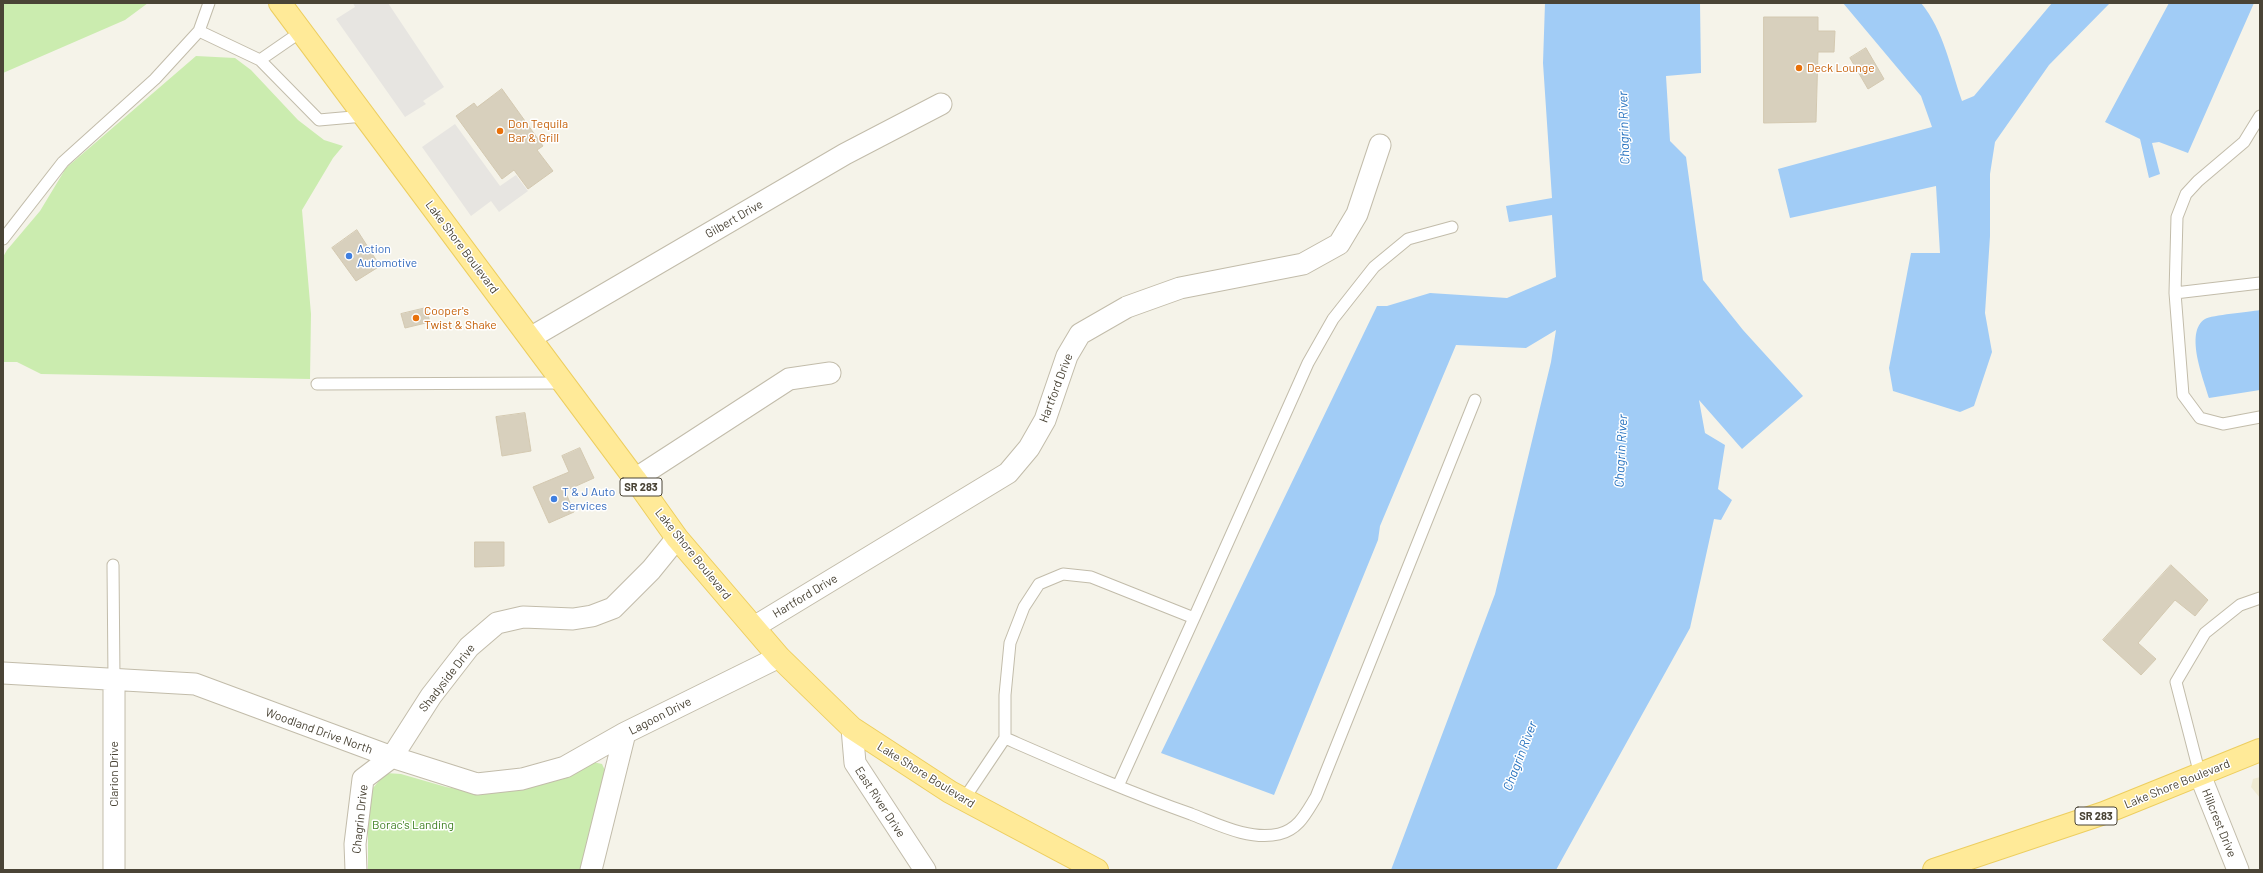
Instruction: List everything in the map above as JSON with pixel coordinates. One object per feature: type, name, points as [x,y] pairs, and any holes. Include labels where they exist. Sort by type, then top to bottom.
[{"type":"main road","name":"Lake Shore Boulevard","points":[[280,3],[635,478],[677,538],[779,656],[852,728],[964,799],[1097,870]]},
{"type":"main road","name":"Lake Shore Boulevard","points":[[1934,870],[2104,813],[2260,750]]},
{"type":"street","name":"Gilbert Drive","points":[[530,338],[845,154],[941,104]]},
{"type":"street","name":"Hartford Drive","points":[[754,627],[1008,473],[1029,448],[1045,420],[1067,356],[1080,334],[1127,307],[1180,288],[1303,264],[1339,244],[1357,214],[1380,145]]},
{"type":"street","points":[[635,478],[789,379],[830,373]]},
{"type":"street","name":"Shadyside Drive","points":[[392,757],[430,696],[469,647],[497,623],[523,617],[573,619],[592,616],[613,608],[651,570],[677,538]]},
{"type":"street","name":"Lagoon Drive","points":[[591,870],[625,733],[779,656]]},
{"type":"street","name":"Woodland Drive North","points":[[3,673],[195,684],[392,757],[477,784],[522,779],[565,767],[625,733]]},
{"type":"street","name":"Clarion Drive","points":[[114,679],[114,870]]},
{"type":"street","name":"East River Drive","points":[[852,728],[854,764],[925,870]]},
{"type":"street","name":"Chagrin Drive","points":[[356,870],[355,844],[363,779],[392,757]]},
{"type":"street","name":"Hillcrest Drive","points":[[2200,775],[2238,870]]},
{"type":"lane","points":[[3,239],[63,162],[155,79],[199,32],[209,3]]},
{"type":"lane","points":[[199,32],[260,60],[319,120],[364,116]]},
{"type":"lane","points":[[260,60],[302,32]]},
{"type":"lane","points":[[2260,116],[2244,142],[2198,181],[2186,194],[2177,217],[2175,293],[2183,395],[2200,418],[2223,424],[2260,417]]},
{"type":"lane","points":[[1118,786],[1308,363],[1334,319],[1374,267],[1408,239],[1452,227]]},
{"type":"lane","points":[[2175,293],[2260,283]]},
{"type":"lane","points":[[317,384],[564,383]]},
{"type":"lane","points":[[1006,738],[1118,786],[1238,831],[1278,834],[1293,829],[1303,818],[1316,797],[1475,400]]},
{"type":"lane","points":[[113,565],[114,679]]},
{"type":"lane","points":[[964,799],[1006,738],[1005,695],[1010,643],[1024,607],[1039,584],[1063,574],[1091,577],[1194,618]]},
{"type":"lane","points":[[2200,775],[2176,682],[2205,633],[2240,605],[2260,598]]},
{"type":"shaded area","points":[[353,3],[388,3],[444,87],[423,101],[426,104],[405,117],[336,19],[355,7]]},
{"type":"shaded area","points":[[455,124],[500,186],[516,175],[528,191],[499,212],[491,201],[471,216],[422,147]]},
{"type":"shaded area","points":[[2260,777],[2260,798],[2251,787],[2253,779]]},
{"type":"green space","points":[[3,3],[148,3],[125,20],[3,73]]},
{"type":"green space","points":[[196,56],[235,58],[251,70],[298,120],[324,140],[343,146],[333,158],[302,210],[311,314],[310,379],[41,374],[17,362],[3,362],[3,257],[7,250],[40,211],[66,168]]},
{"type":"green space","name":"Borac's Landing","points":[[593,762],[602,764],[608,777],[586,870],[368,870],[368,823],[372,789],[386,773],[401,774],[446,787],[483,793]]},
{"type":"water","name":"Chagrin River","points":[[1545,3],[1700,3],[1701,73],[1666,76],[1670,141],[1686,157],[1703,280],[1743,330],[1803,396],[1742,449],[1699,400],[1705,433],[1725,445],[1718,489],[1732,500],[1721,520],[1714,519],[1690,628],[1556,870],[1391,870],[1495,594],[1551,362],[1556,330],[1526,348],[1456,345],[1380,526],[1378,540],[1274,795],[1161,753],[1377,306],[1387,306],[1430,293],[1507,298],[1556,277],[1552,215],[1509,222],[1506,206],[1552,198],[1543,63]]},
{"type":"water","points":[[1843,3],[1921,3],[1929,14],[1941,37],[1962,101],[1974,96],[2052,3],[2110,3],[2049,65],[1995,142],[1990,174],[1990,236],[1985,313],[1992,352],[1974,406],[1960,412],[1893,391],[1889,368],[1911,253],[1940,253],[1936,186],[1790,218],[1778,169],[1932,127],[1921,96]]},
{"type":"water","points":[[2169,3],[2254,3],[2188,153],[2159,142],[2152,143],[2160,174],[2149,178],[2140,139],[2105,122]]},
{"type":"water","points":[[2260,310],[2260,390],[2209,398],[2197,357],[2196,334],[2199,325],[2205,319],[2209,318]]},
{"type":"building","name":"Deck Lounge","points":[[1764,17],[1818,17],[1818,31],[1835,31],[1834,52],[1818,52],[1816,122],[1764,123]]},
{"type":"building","points":[[1866,48],[1884,79],[1868,89],[1850,58]]},
{"type":"building","name":"Don Tequila Bar & Grill","points":[[502,89],[543,146],[537,150],[553,171],[528,189],[514,170],[502,179],[456,116],[474,103],[477,107]]},
{"type":"building","name":"Action Automotive","points":[[357,230],[380,266],[356,281],[332,248]]},
{"type":"building","name":"Cooper's Twist & Shake","points":[[426,308],[430,322],[405,328],[401,314]]},
{"type":"building","points":[[525,413],[531,451],[502,456],[496,417]]},
{"type":"building","points":[[580,448],[594,478],[565,491],[574,512],[549,523],[533,487],[569,472],[562,456]]},
{"type":"building","points":[[475,542],[504,542],[504,566],[475,567]]},
{"type":"building","points":[[2171,565],[2208,600],[2195,616],[2175,600],[2138,643],[2156,659],[2141,675],[2103,640]]},
{"type":"place","name":"Deck Lounge","points":[[1799,68]]},
{"type":"place","name":"Don Tequila Bar & Grill","points":[[500,131]]},
{"type":"place","name":"Action Automotive","points":[[349,256]]},
{"type":"place","name":"Cooper's Twist & Shake","points":[[416,318]]},
{"type":"place","name":"T & J Auto Services","points":[[554,499]]}]
